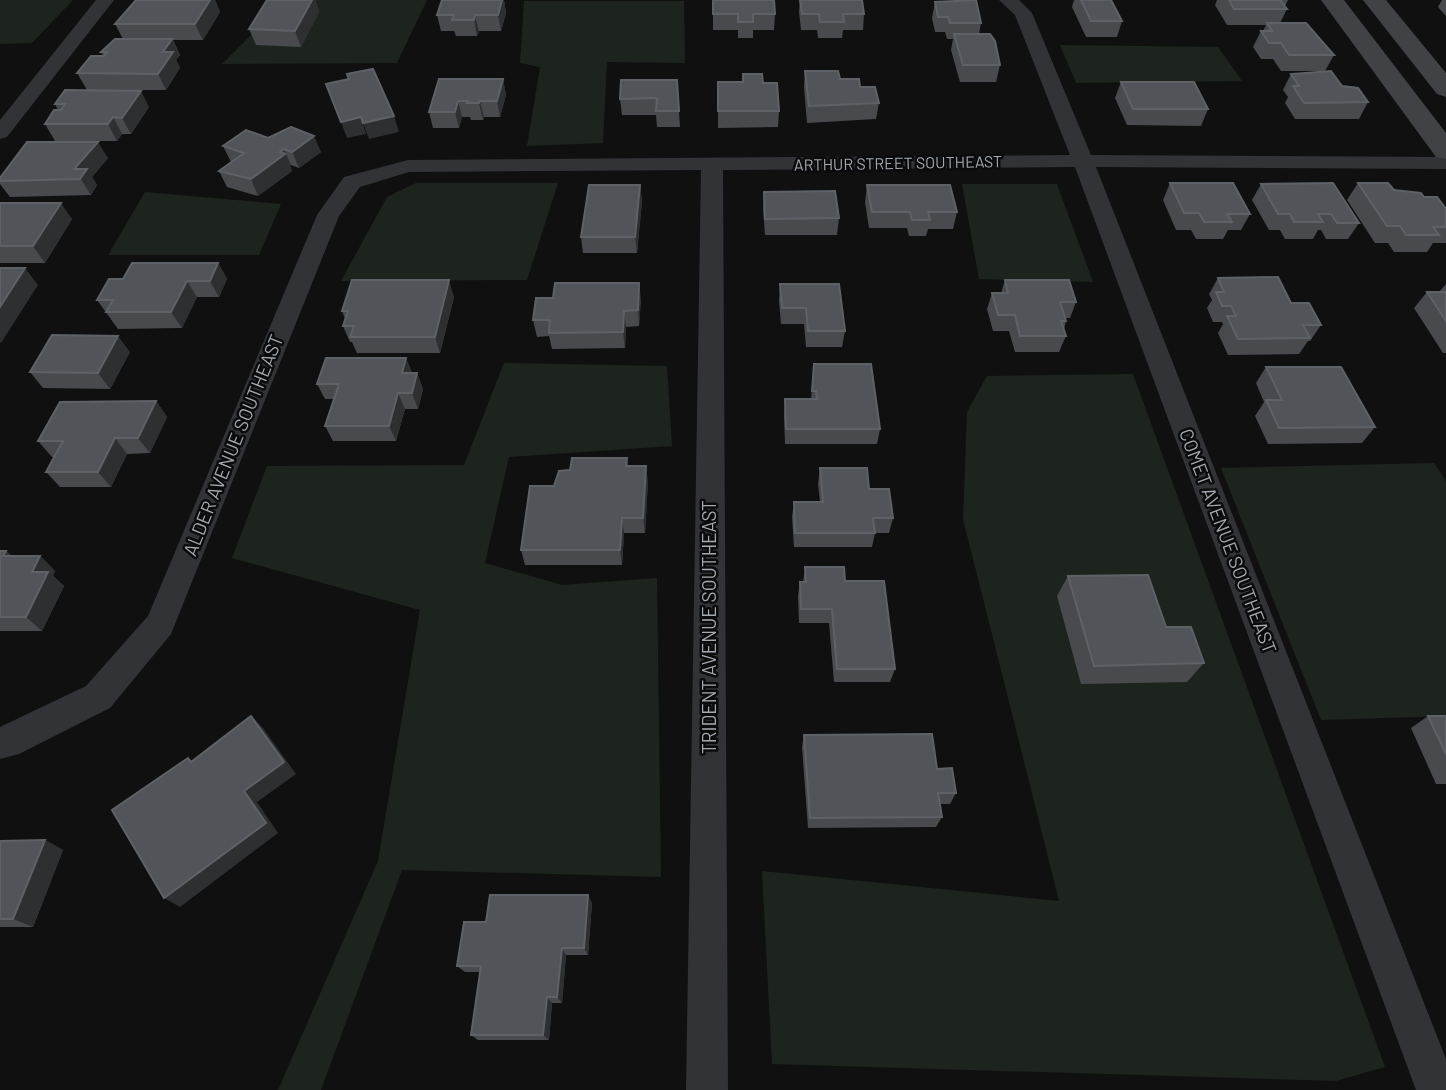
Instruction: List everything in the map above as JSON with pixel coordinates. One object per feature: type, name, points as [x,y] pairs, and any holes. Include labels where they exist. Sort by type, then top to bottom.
[{"type":"street","points":[[0,133],[105,0]]},
{"type":"street","name":"COMET AVENUE SOUTHEAST","points":[[1008,0],[1023,13],[1083,161],[1437,1090]]},
{"type":"street","points":[[1332,0],[1446,151]]},
{"type":"street","points":[[1374,0],[1446,89]]},
{"type":"street","name":"ARTHUR STREET SOUTHEAST","points":[[352,182],[408,166],[1083,161],[1446,163]]},
{"type":"street","name":"TRIDENT AVENUE SOUTHEAST","points":[[707,1090],[712,165]]},
{"type":"street","name":"ALDER AVENUE SOUTHEAST","points":[[0,743],[7,743],[98,697],[160,624],[328,215],[352,182]]},
{"type":"shaded area","points":[[0,0],[73,0],[32,43],[0,44]]},
{"type":"shaded area","points":[[286,0],[427,0],[397,63],[222,64]]},
{"type":"shaded area","points":[[524,1],[684,1],[685,63],[607,62],[603,143],[527,146],[540,67],[520,63]]},
{"type":"shaded area","points":[[1060,45],[1218,47],[1242,81],[1076,83]]},
{"type":"shaded area","points":[[416,183],[558,183],[527,280],[341,281],[387,197]]},
{"type":"shaded area","points":[[962,184],[1057,184],[1093,282],[979,279]]},
{"type":"shaded area","points":[[145,192],[281,204],[259,255],[108,255]]},
{"type":"shaded area","points":[[504,363],[667,366],[672,446],[509,457],[485,563],[562,585],[657,578],[661,877],[402,870],[321,1090],[278,1090],[378,861],[420,610],[232,558],[267,466],[464,465]]},
{"type":"shaded area","points":[[1133,374],[1385,1067],[1336,1081],[772,1064],[762,871],[1059,901],[963,519],[967,412],[987,376]]},
{"type":"shaded area","points":[[1434,463],[1446,481],[1446,716],[1321,720],[1221,468]]},
{"type":"building","points":[[136,0],[210,0],[195,24],[115,24]]},
{"type":"building","points":[[267,0],[312,0],[295,31],[249,29]]},
{"type":"building","points":[[442,0],[502,0],[498,15],[475,15],[474,20],[452,20],[454,15],[437,15]]},
{"type":"building","points":[[713,0],[774,0],[775,14],[753,14],[753,22],[738,22],[738,14],[713,14]]},
{"type":"building","points":[[800,0],[862,0],[864,14],[843,14],[844,22],[820,22],[819,14],[802,14]]},
{"type":"building","points":[[976,0],[981,23],[950,23],[948,17],[938,17],[935,2]]},
{"type":"building","points":[[1081,0],[1111,0],[1122,21],[1091,21]]},
{"type":"building","points":[[1229,0],[1280,0],[1287,9],[1234,9]]},
{"type":"building","points":[[1267,23],[1306,23],[1334,55],[1289,55],[1281,43],[1269,43],[1261,31],[1272,31]]},
{"type":"building","points":[[954,34],[990,34],[995,41],[1000,65],[963,65]]},
{"type":"building","points":[[115,39],[172,39],[163,52],[173,52],[158,74],[77,73],[91,56],[104,56],[107,52],[101,52]]},
{"type":"building","points":[[373,69],[394,116],[363,123],[361,117],[341,122],[326,84],[349,79],[347,74]]},
{"type":"building","points":[[805,71],[838,71],[840,79],[859,79],[860,87],[875,87],[879,103],[809,106]]},
{"type":"building","points":[[1331,71],[1342,86],[1358,88],[1368,102],[1304,103],[1293,86],[1299,86],[1291,74]]},
{"type":"building","points":[[743,74],[762,74],[763,83],[777,83],[779,111],[718,111],[718,82],[743,82]]},
{"type":"building","points":[[439,79],[503,79],[497,101],[458,101],[455,112],[429,112]]},
{"type":"building","points":[[621,80],[677,80],[679,111],[656,111],[657,98],[620,99]]},
{"type":"building","points":[[1121,82],[1194,82],[1208,109],[1133,109]]},
{"type":"building","points":[[65,90],[141,91],[122,118],[113,117],[108,124],[45,124],[54,110],[61,110],[65,104],[55,104]]},
{"type":"building","points":[[291,127],[314,136],[292,152],[284,149],[280,152],[285,154],[251,179],[219,171],[244,153],[223,146],[246,130],[268,138]]},
{"type":"building","points":[[27,142],[98,142],[74,169],[87,169],[80,179],[0,181]]},
{"type":"building","points":[[1170,183],[1233,183],[1250,214],[1227,214],[1232,222],[1204,222],[1199,213],[1184,213]]},
{"type":"building","points":[[1333,183],[1359,223],[1337,223],[1331,214],[1318,214],[1323,222],[1294,222],[1290,214],[1278,214],[1261,184]]},
{"type":"building","points":[[1358,183],[1388,183],[1394,190],[1437,197],[1446,209],[1446,227],[1433,227],[1439,235],[1406,235],[1400,226],[1387,226]]},
{"type":"building","points":[[589,185],[640,185],[635,237],[581,237]]},
{"type":"building","points":[[867,185],[950,185],[957,212],[928,212],[930,220],[912,220],[910,212],[872,212]]},
{"type":"building","points":[[835,191],[839,218],[765,219],[764,192]]},
{"type":"building","points":[[0,203],[61,203],[33,246],[0,246]]},
{"type":"building","points":[[132,263],[218,263],[210,281],[187,281],[171,312],[106,312],[113,300],[97,300],[109,279],[123,279]]},
{"type":"building","points":[[0,268],[25,268],[0,307]]},
{"type":"building","points":[[1278,277],[1291,303],[1309,303],[1321,325],[1303,325],[1310,338],[1238,339],[1227,316],[1236,316],[1231,306],[1222,306],[1216,292],[1224,292],[1218,278]]},
{"type":"building","points":[[352,280],[449,280],[435,337],[350,337],[354,326],[343,326],[348,311],[342,311]]},
{"type":"building","points":[[1005,280],[1069,280],[1076,302],[1060,302],[1066,321],[1061,321],[1066,336],[1020,336],[1015,315],[998,315],[992,293],[1008,293]]},
{"type":"building","points":[[555,283],[639,283],[638,310],[624,311],[623,332],[549,333],[550,320],[533,320],[536,298],[553,298]]},
{"type":"building","points":[[780,284],[839,284],[845,331],[808,331],[806,308],[782,308]]},
{"type":"building","points":[[1427,292],[1446,292],[1446,321]]},
{"type":"building","points":[[52,335],[118,336],[98,373],[30,372]]},
{"type":"building","points":[[326,358],[406,358],[402,373],[417,373],[412,393],[398,393],[389,426],[325,426],[339,384],[317,384]]},
{"type":"building","points":[[814,364],[871,364],[880,429],[786,429],[785,399],[817,399],[816,391],[812,391]]},
{"type":"building","points":[[1266,367],[1341,367],[1375,427],[1279,428],[1266,400],[1282,400]]},
{"type":"building","points":[[156,401],[138,438],[115,438],[98,472],[46,472],[63,441],[38,441],[60,402]]},
{"type":"building","points":[[572,458],[627,458],[626,466],[646,466],[643,518],[622,518],[620,550],[521,550],[530,486],[554,486],[559,471],[570,470]]},
{"type":"building","points":[[820,468],[867,468],[869,489],[889,489],[893,518],[873,518],[875,533],[795,533],[794,502],[823,502]]},
{"type":"building","points":[[0,551],[6,551],[3,556],[40,556],[32,572],[48,572],[26,617],[0,617]]},
{"type":"building","points":[[805,567],[844,567],[845,581],[884,581],[895,669],[837,669],[832,609],[801,609],[800,582],[806,582]]},
{"type":"building","points":[[1148,575],[1166,627],[1191,627],[1204,663],[1094,666],[1068,576]]},
{"type":"building","points":[[251,716],[284,762],[244,791],[266,823],[164,898],[112,810],[188,758],[191,762]]},
{"type":"building","points":[[1428,716],[1446,716],[1446,754]]},
{"type":"building","points":[[932,734],[937,769],[952,768],[956,793],[938,793],[942,817],[810,818],[804,735]]},
{"type":"building","points":[[45,840],[13,919],[0,919],[0,841]]},
{"type":"building","points":[[490,895],[588,895],[584,948],[562,948],[557,997],[547,997],[543,1035],[471,1035],[481,966],[457,966],[464,922],[486,922]]}]
